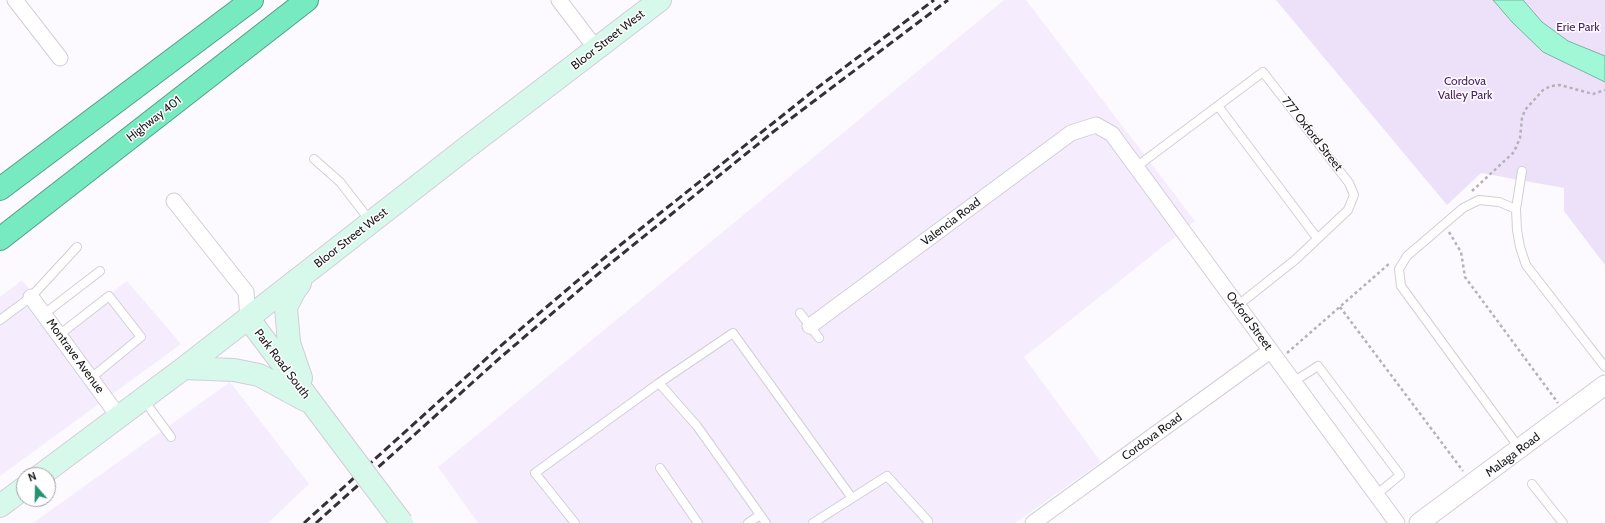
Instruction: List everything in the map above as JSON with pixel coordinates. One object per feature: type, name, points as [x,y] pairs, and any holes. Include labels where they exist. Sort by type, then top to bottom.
[{"type":"highway","points":[[0,189],[252,0]]},
{"type":"highway","name":"Highway 401","points":[[0,239],[307,0]]},
{"type":"main road","name":"Bloor Street West","points":[[52,467],[184,368],[470,145],[597,50],[660,0]]},
{"type":"main road","points":[[309,272],[295,290],[286,307],[289,343],[296,368],[312,403]]},
{"type":"main road","name":"Park Road South","points":[[248,318],[402,523]]},
{"type":"main road","points":[[184,368],[234,370],[259,375],[312,403]]},
{"type":"main road","points":[[0,506],[16,494]]},
{"type":"street","points":[[15,0],[60,58]]},
{"type":"street","points":[[559,0],[597,50]]},
{"type":"street","name":"Oxford Street","points":[[1096,125],[1112,134],[1397,523]]},
{"type":"street","name":"Valencia Road","points":[[814,332],[1071,133],[1096,125]]},
{"type":"street","name":"Park Road South","points":[[174,201],[246,292],[248,318]]},
{"type":"street","name":"Montrave Avenue","points":[[30,297],[119,416]]},
{"type":"street","name":"Cordova Road","points":[[1033,523],[1270,351]]},
{"type":"street","name":"Malaga Road","points":[[1420,523],[1520,450],[1605,385]]},
{"type":"lane","name":"777 Oxford Street","points":[[1136,167],[1263,72],[1349,183],[1354,195],[1348,210],[1295,260],[1237,306]]},
{"type":"lane","points":[[1218,106],[1317,238]]},
{"type":"lane","points":[[314,159],[340,182],[372,222]]},
{"type":"lane","points":[[1522,171],[1516,209],[1520,248],[1526,265],[1605,368]]},
{"type":"lane","points":[[1516,209],[1499,202],[1479,200],[1463,208],[1407,256],[1399,269],[1401,286],[1520,450]]},
{"type":"lane","points":[[0,320],[30,297],[77,247]]},
{"type":"lane","points":[[44,314],[100,271]]},
{"type":"lane","points":[[59,335],[108,296],[141,337],[91,378]]},
{"type":"lane","points":[[800,313],[814,332]]},
{"type":"lane","points":[[575,523],[535,473],[659,383],[733,333],[852,498]]},
{"type":"lane","points":[[1293,382],[1318,366],[1396,469],[1400,475],[1376,495]]},
{"type":"lane","points":[[659,383],[697,426],[766,523]]},
{"type":"lane","points":[[143,399],[171,437]]},
{"type":"lane","points":[[660,468],[698,523]]},
{"type":"lane","points":[[813,523],[887,476],[928,521]]},
{"type":"lane","points":[[1532,484],[1564,523]]},
{"type":"lane","points":[[748,523],[760,515]]},
{"type":"path","points":[[1444,224],[1462,252],[1465,277],[1567,414]]},
{"type":"path","points":[[1340,307],[1473,484]]},
{"type":"shaded area","points":[[1004,0],[1026,0],[1195,221],[1024,357],[1101,462],[1015,523],[478,523],[438,467]]},
{"type":"shaded area","points":[[1493,0],[1523,0],[1542,22],[1568,41],[1605,56],[1605,82],[1543,52],[1512,22]]},
{"type":"shaded area","points":[[22,280],[63,330],[127,281],[181,344],[0,476],[0,297]]},
{"type":"shaded area","points":[[230,382],[309,484],[268,523],[33,523]]},
{"type":"green space","name":"Cordova Valley Park","points":[[1276,0],[1605,0],[1605,265],[1564,211],[1564,188],[1481,173],[1447,205]]},
{"type":"railway","points":[[304,523],[497,349],[609,254],[817,88],[934,0]]},
{"type":"railway","points":[[316,523],[501,357],[611,263],[773,132],[948,0]]},
{"type":"park label","name":"Erie Park","points":[[1578,27]]}]
